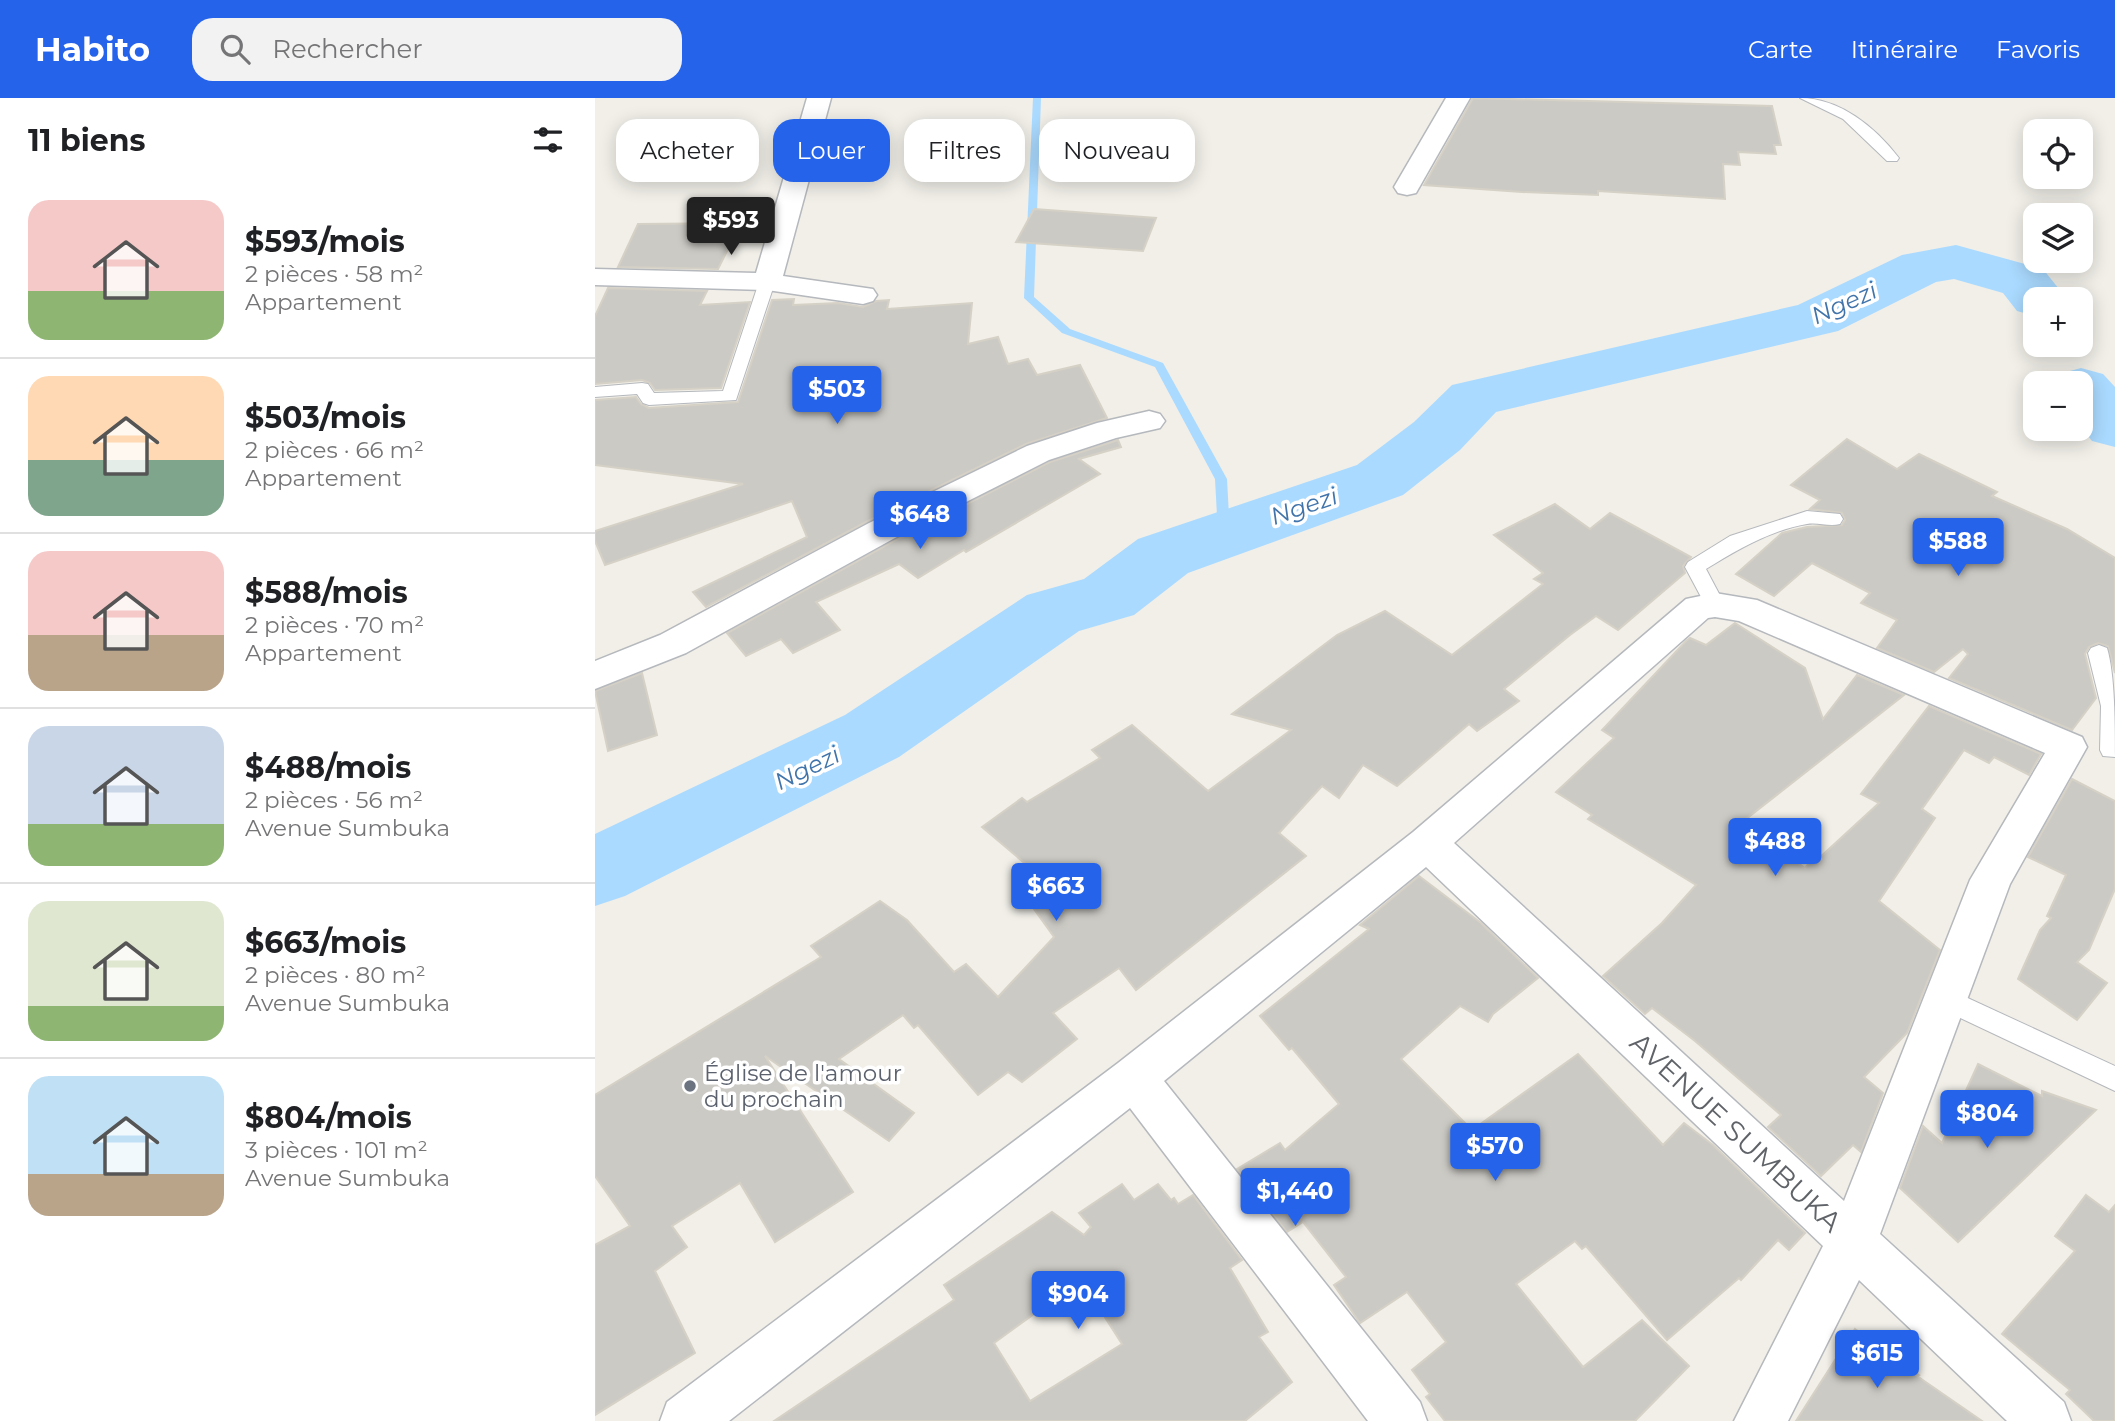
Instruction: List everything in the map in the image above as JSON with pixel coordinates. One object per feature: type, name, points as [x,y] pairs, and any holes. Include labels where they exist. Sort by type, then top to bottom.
[{"type":"street","points":[[767,282],[819,98]]},
{"type":"street","points":[[1406,187],[1458,98]]},
{"type":"street","points":[[595,277],[767,282],[863,295]]},
{"type":"street","points":[[595,676],[673,644],[881,531],[1038,453],[1108,430],[1149,421]]},
{"type":"street","points":[[686,1421],[1134,1078],[1427,843],[1698,608],[1715,606],[1745,609],[2098,750],[1991,880],[1853,1240],[1760,1421]]},
{"type":"street","name":"AVENUE SUMBUKA","points":[[1427,843],[2045,1421]]},
{"type":"street","points":[[1134,1078],[1401,1421]]},
{"type":"lane","points":[[1807,98],[1848,116],[1892,158]]},
{"type":"lane","points":[[595,392],[642,388],[649,398],[730,396],[767,282]]},
{"type":"lane","points":[[1715,606],[1695,567],[1737,541],[1807,517],[1833,519]]},
{"type":"lane","points":[[2098,750],[2112,706],[2099,653]]},
{"type":"lane","points":[[1945,999],[2115,1079]]},
{"type":"building","points":[[1473,98],[1772,106],[1781,145],[1774,145],[1776,154],[1738,152],[1740,165],[1723,164],[1725,199],[1598,191],[1598,195],[1522,192],[1424,185]]},
{"type":"building","points":[[1034,209],[1156,218],[1143,251],[1016,242]]},
{"type":"building","points":[[741,223],[718,269],[618,267],[638,224]]},
{"type":"building","points":[[608,288],[707,291],[700,305],[750,302],[721,388],[655,390],[650,383],[642,380],[595,384],[595,316]]},
{"type":"building","points":[[794,299],[793,305],[838,303],[863,307],[876,301],[889,300],[887,309],[972,303],[968,344],[998,337],[1008,364],[1028,359],[1037,375],[1080,365],[1107,418],[1026,444],[868,521],[706,607],[693,592],[807,537],[792,501],[605,565],[595,541],[595,531],[743,484],[595,465],[595,400],[636,397],[641,404],[649,408],[738,402],[772,300]]},
{"type":"building","points":[[1847,439],[1897,469],[1919,454],[1997,492],[1992,496],[2067,529],[2115,558],[2115,673],[2108,646],[2098,643],[2089,647],[2085,654],[2096,698],[2072,730],[1949,678],[1968,654],[1963,649],[1934,672],[1877,648],[1897,620],[1861,603],[1870,593],[1812,563],[1774,596],[1736,574],[1782,533],[1807,527],[1842,525],[1845,520],[1842,513],[1810,509],[1820,500],[1791,485]]},
{"type":"building","points":[[1118,440],[1121,447],[1079,459],[1100,474],[918,578],[899,564],[816,602],[840,630],[793,653],[781,639],[746,656],[727,633],[894,541],[1050,462]]},
{"type":"building","points":[[1555,504],[1590,529],[1610,513],[1691,557],[1683,566],[1685,573],[1618,630],[1596,616],[1570,635],[1504,689],[1519,701],[1477,731],[1469,724],[1397,786],[1363,765],[1339,798],[1322,786],[1279,833],[1306,856],[1136,990],[1119,968],[1053,1013],[1077,1039],[1022,1082],[1008,1072],[978,1095],[918,1025],[914,1028],[903,1015],[839,1059],[914,1113],[889,1141],[765,1056],[853,1192],[775,1242],[740,1183],[672,1226],[687,1247],[655,1271],[695,1353],[595,1415],[595,1245],[630,1226],[595,1176],[595,1095],[821,957],[811,946],[880,901],[907,920],[954,972],[966,964],[998,997],[1054,937],[1034,909],[1061,894],[982,827],[1022,798],[1027,802],[1100,758],[1092,750],[1132,725],[1208,791],[1291,730],[1232,714],[1337,635],[1385,611],[1452,655],[1543,584],[1534,579],[1543,573],[1494,535]]},
{"type":"building","points":[[1735,623],[1805,668],[1823,719],[1857,675],[1904,695],[1741,823],[1805,868],[1813,858],[1817,860],[1879,803],[1861,794],[1929,706],[2041,754],[2029,775],[1994,757],[1989,763],[1964,750],[1922,809],[1935,818],[1879,901],[1940,950],[1907,1033],[1864,1077],[1883,1093],[1861,1152],[1853,1145],[1821,1176],[1768,1127],[1781,1115],[1695,1041],[1652,1008],[1645,1014],[1603,976],[1662,923],[1696,885],[1588,819],[1592,815],[1556,792],[1614,738],[1602,730],[1686,641],[1690,638],[1706,645]]},
{"type":"building","points":[[642,673],[657,735],[608,751],[595,691]]},
{"type":"building","points":[[2072,779],[2115,801],[2115,889],[2089,950],[2077,962],[2107,983],[2077,1020],[2018,979],[2040,930],[2051,918],[2047,916],[2066,875],[2028,857]]},
{"type":"building","points":[[1419,876],[1481,923],[1538,978],[1493,1014],[1488,1022],[1460,1006],[1401,1059],[1472,1130],[1578,1054],[1663,1145],[1684,1123],[1713,1145],[1805,1233],[1789,1250],[1778,1240],[1741,1280],[1739,1278],[1667,1340],[1586,1246],[1582,1249],[1575,1241],[1516,1284],[1583,1367],[1642,1320],[1689,1366],[1635,1421],[1445,1421],[1426,1397],[1430,1394],[1412,1370],[1446,1342],[1407,1292],[1360,1323],[1334,1285],[1346,1277],[1303,1222],[1287,1232],[1237,1169],[1280,1143],[1285,1150],[1339,1104],[1292,1048],[1289,1050],[1260,1016],[1369,929],[1360,925]]},
{"type":"building","points":[[1978,1064],[2042,1096],[2042,1091],[2096,1110],[1958,1242],[1900,1188],[1923,1126],[1942,1143]]},
{"type":"building","points":[[1122,1184],[1134,1200],[1158,1184],[1171,1200],[1174,1198],[1178,1204],[1193,1195],[1242,1260],[1230,1268],[1268,1332],[1259,1337],[1292,1382],[1245,1421],[774,1421],[954,1300],[944,1285],[1052,1212],[1084,1235],[1091,1227],[1079,1213]],"holes":[[[1081,1280],[1122,1344],[1030,1401],[994,1343]]]},
{"type":"building","points":[[2086,1195],[2109,1212],[2115,1205],[2115,1421],[2094,1421],[2066,1394],[2070,1390],[2002,1334],[2075,1251],[2055,1236]]},
{"type":"building","points":[[1855,1329],[1919,1375],[1917,1376],[1982,1421],[1796,1421]]},
{"type":"waterway","points":[[1037,98],[1029,298],[1066,331],[1159,365],[1221,479],[1224,534]]},
{"type":"waterway","name":"Ngezi","points":[[595,872],[872,736],[1053,613],[1109,597],[1163,556],[1380,480],[1437,436],[1474,398],[1817,318],[1922,267],[1956,262],[2023,281],[2028,287]]},
{"type":"waterway","name":"Ngezi","points":[[2093,401],[2115,427]]},
{"type":"place","name":"Église de l'amour du prochain","points":[[690,1086]]}]
